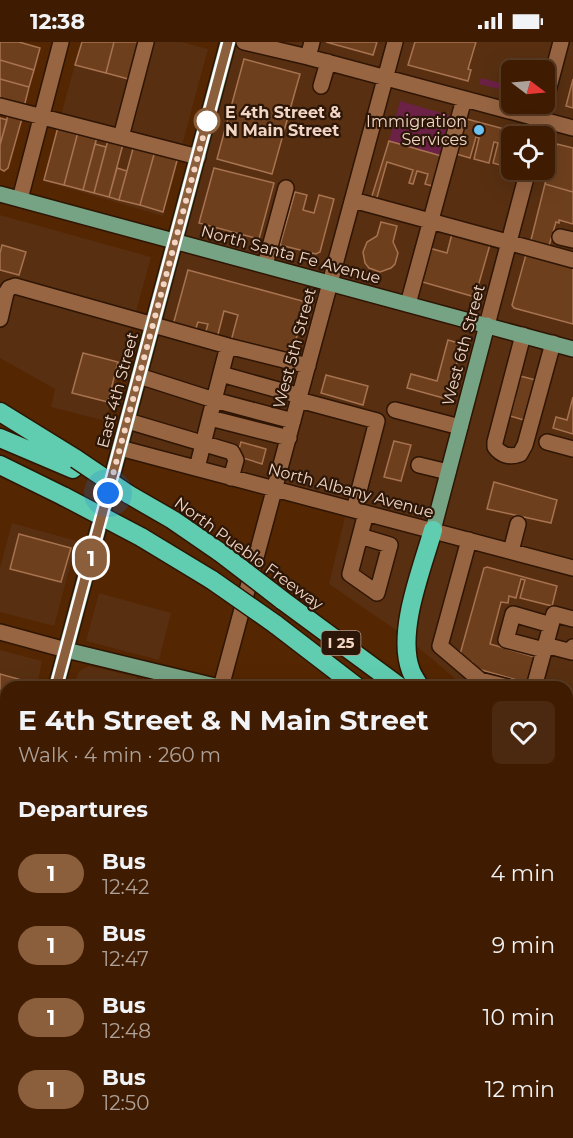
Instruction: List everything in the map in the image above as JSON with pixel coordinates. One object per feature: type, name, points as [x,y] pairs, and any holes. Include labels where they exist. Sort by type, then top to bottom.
[{"type":"highway","points":[[0,412],[75,464]]},
{"type":"highway","points":[[0,438],[75,464]]},
{"type":"highway","name":"North Pueblo Freeway","points":[[75,464],[150,506],[220,552],[392,681]]},
{"type":"highway","name":"I 25","points":[[0,465],[141,537],[212,580],[275,624],[349,681]]},
{"type":"highway","points":[[0,477],[66,497]]},
{"type":"highway","points":[[417,681],[407,654],[408,618],[433,530]]},
{"type":"main road","name":"East 4th Street","points":[[58,681],[228,42]]},
{"type":"main road","name":"North Santa Fe Avenue","points":[[0,194],[573,349]]},
{"type":"main road","name":"West 6th Street","points":[[433,530],[487,325]]},
{"type":"main road","points":[[66,650],[195,681]]},
{"type":"street","points":[[20,199],[61,42]]},
{"type":"street","points":[[121,137],[146,42]]},
{"type":"street","points":[[244,42],[310,49],[328,62],[573,128]]},
{"type":"street","name":"West 5th Street","points":[[222,681],[395,42]]},
{"type":"street","points":[[539,126],[561,42]]},
{"type":"street","points":[[321,86],[328,62]]},
{"type":"street","points":[[408,304],[464,99]]},
{"type":"street","points":[[0,106],[198,157]]},
{"type":"street","name":"West 6th Street","points":[[487,325],[525,180]]},
{"type":"street","points":[[265,265],[286,188]]},
{"type":"street","points":[[353,200],[573,260]]},
{"type":"street","points":[[0,320],[6,292],[15,286],[308,366]]},
{"type":"street","points":[[523,335],[495,442],[498,451],[509,456],[520,454],[525,445],[553,344]]},
{"type":"street","points":[[197,468],[228,346]]},
{"type":"street","points":[[221,374],[377,421],[360,511],[360,536]]},
{"type":"street","points":[[139,376],[214,400],[293,421]]},
{"type":"street","points":[[395,410],[460,427]]},
{"type":"street","points":[[210,418],[288,438]]},
{"type":"street","points":[[128,421],[232,452],[236,460],[231,478]]},
{"type":"street","points":[[167,460],[173,434]]},
{"type":"street","points":[[547,442],[573,449]]},
{"type":"street","name":"North Albany Avenue","points":[[120,448],[573,568]]},
{"type":"street","points":[[419,465],[448,472]]},
{"type":"street","points":[[510,551],[518,524]]},
{"type":"street","points":[[468,540],[440,646],[484,681]]},
{"type":"street","points":[[551,625],[513,614],[506,640],[572,652],[573,647]]},
{"type":"street","points":[[536,681],[554,614],[573,619]]},
{"type":"street","points":[[0,632],[66,650]]},
{"type":"shaded area","points":[[81,42],[182,42],[208,49],[163,216],[43,181]]},
{"type":"shaded area","points":[[228,42],[573,42],[573,681],[458,681],[406,637],[329,584],[347,508],[120,448]]},
{"type":"shaded area","points":[[481,78],[501,83],[501,90],[479,84]]},
{"type":"shaded area","points":[[400,101],[455,117],[444,157],[389,141]]},
{"type":"shaded area","points":[[0,215],[151,257],[106,421],[51,407],[55,389],[0,358]]},
{"type":"shaded area","points":[[12,523],[77,541],[54,626],[0,612],[0,568]]},
{"type":"shaded area","points":[[99,593],[171,613],[159,660],[86,641]]},
{"type":"shaded area","points":[[0,650],[42,661],[38,681],[0,681]]},
{"type":"shaded area","points":[[89,666],[137,677],[136,681],[75,681],[79,671]]},
{"type":"building","points":[[0,42],[19,42],[40,48],[34,70],[0,60]]},
{"type":"building","points":[[82,42],[114,42],[106,73],[75,65]]},
{"type":"building","points":[[114,42],[141,42],[132,80],[106,73]]},
{"type":"building","points":[[326,42],[377,42],[373,55]]},
{"type":"building","points":[[415,42],[476,42],[468,69],[471,70],[468,81],[408,65]]},
{"type":"building","points":[[244,59],[300,74],[272,174],[217,159]]},
{"type":"building","points":[[0,60],[34,70],[29,87],[0,79]]},
{"type":"building","points":[[0,79],[29,87],[24,107],[0,101]]},
{"type":"building","points":[[573,79],[573,108],[566,106]]},
{"type":"building","points":[[9,111],[23,115],[8,168],[4,171],[0,169],[0,145]]},
{"type":"building","points":[[0,118],[7,120],[0,145]]},
{"type":"building","points":[[463,118],[501,128],[501,165],[493,163],[498,143],[494,142],[489,163],[474,159],[479,138],[476,137],[470,158],[453,153]]},
{"type":"building","points":[[58,127],[78,132],[64,185],[44,180]]},
{"type":"building","points":[[78,132],[97,137],[83,190],[64,185]]},
{"type":"building","points":[[108,140],[123,144],[109,197],[94,193]]},
{"type":"building","points":[[389,141],[445,157],[436,187],[425,184],[428,174],[417,171],[413,184],[409,183],[413,170],[387,162],[376,201],[371,199]]},
{"type":"building","points":[[95,144],[106,147],[94,193],[83,190]]},
{"type":"building","points":[[557,144],[573,148],[573,192],[545,184],[546,180],[555,180]]},
{"type":"building","points":[[134,145],[155,151],[140,205],[119,200]]},
{"type":"building","points":[[155,151],[178,157],[163,212],[140,205]]},
{"type":"building","points":[[117,168],[127,171],[119,200],[109,197]]},
{"type":"building","points":[[214,168],[274,183],[259,239],[199,223]]},
{"type":"building","points":[[545,184],[573,192],[573,224],[559,220],[559,223],[556,222],[548,249],[530,244]]},
{"type":"building","points":[[295,192],[307,195],[303,210],[314,213],[319,195],[334,199],[320,252],[316,254],[280,245]]},
{"type":"building","points":[[381,222],[397,226],[393,242],[398,253],[395,264],[380,272],[369,268],[365,263],[363,252],[367,242],[377,236]]},
{"type":"building","points":[[453,230],[491,241],[475,297],[419,281],[429,248],[447,253]]},
{"type":"building","points":[[2,245],[26,252],[19,275],[0,270]]},
{"type":"building","points":[[527,251],[573,267],[573,324],[514,308],[512,305]]},
{"type":"building","points":[[188,270],[306,302],[291,358],[231,341],[238,315],[224,311],[217,338],[205,334],[208,324],[198,322],[195,331],[173,325]]},
{"type":"building","points":[[448,340],[462,344],[447,399],[407,388],[411,374],[437,381]]},
{"type":"building","points":[[83,353],[118,362],[108,402],[72,393]]},
{"type":"building","points":[[326,375],[368,386],[363,405],[321,393]]},
{"type":"building","points":[[520,376],[536,380],[524,420],[510,416],[515,398],[512,397]]},
{"type":"building","points":[[573,397],[573,434],[553,428],[556,417],[567,420]]},
{"type":"building","points":[[394,441],[411,445],[401,481],[384,477]]},
{"type":"building","points":[[241,442],[266,449],[262,464],[237,456]]},
{"type":"building","points":[[494,482],[557,500],[551,523],[487,509]]},
{"type":"building","points":[[19,534],[71,548],[61,582],[10,569]]},
{"type":"building","points":[[484,568],[557,586],[552,606],[520,598],[525,580],[521,579],[516,598],[509,596],[508,603],[501,602],[490,644],[538,658],[532,681],[520,681],[471,667],[472,662],[459,658]]},
{"type":"building","points":[[0,674],[25,681],[0,681]]},
{"type":"bus line","name":"1","points":[[58,681],[228,42]]},
{"type":"place","name":"E 4th Street & N Main Street","points":[[207,121]]},
{"type":"place","name":"Immigration Services","points":[[479,130]]},
{"type":"route","points":[[108,493],[210,111],[207,121]]}]
